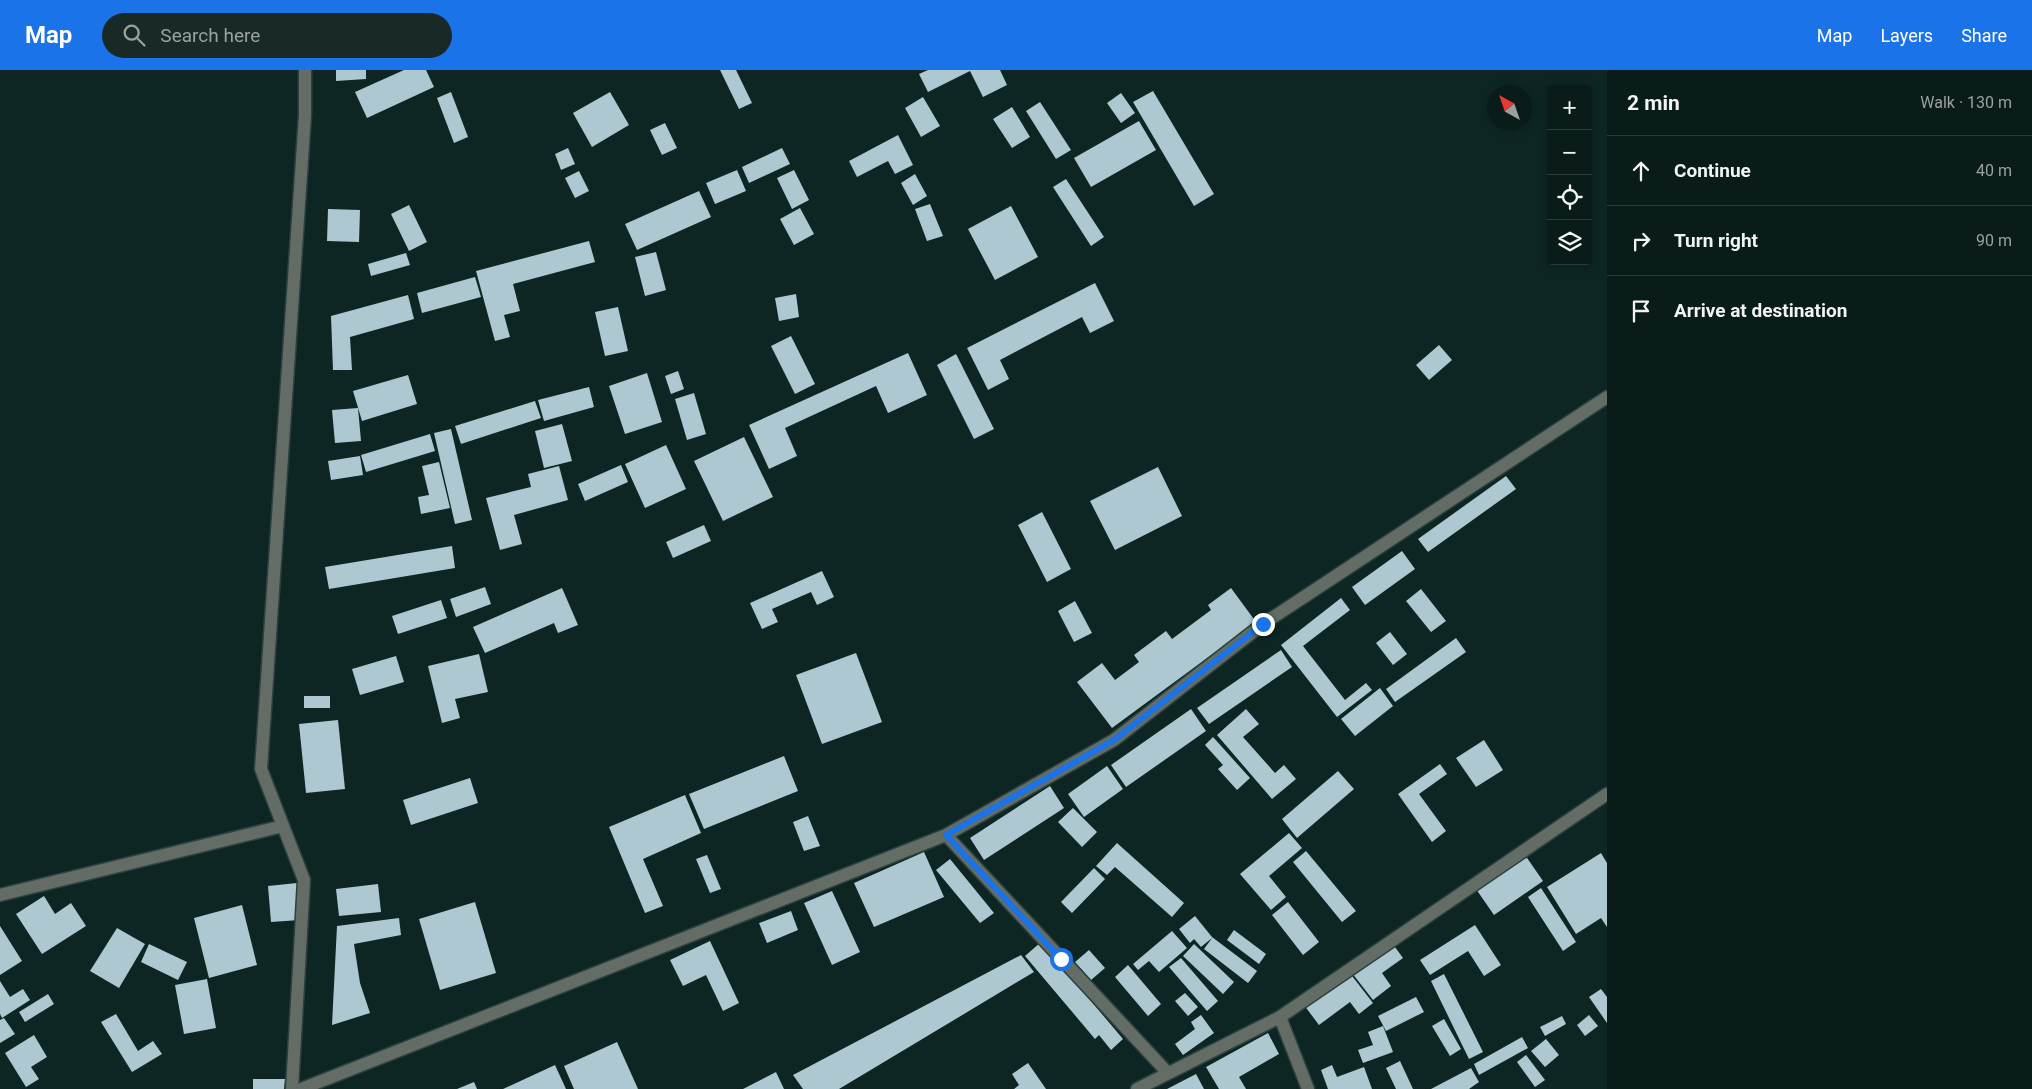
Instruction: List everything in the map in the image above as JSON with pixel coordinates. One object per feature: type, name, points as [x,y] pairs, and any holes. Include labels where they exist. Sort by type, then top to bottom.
[{"type":"street","points":[[292,1089],[304,880],[261,770],[305,115],[305,70]]},
{"type":"street","points":[[301,1089],[946,835],[1114,740],[1263,624],[1607,397]]},
{"type":"street","points":[[1137,1089],[1167,1072],[1280,1017],[1607,794]]},
{"type":"street","points":[[0,895],[283,826]]},
{"type":"street","points":[[946,835],[1167,1072]]},
{"type":"street","points":[[1280,1017],[1308,1089]]},
{"type":"building","points":[[336,70],[366,70],[366,79],[336,81]]},
{"type":"building","points":[[404,70],[426,70],[434,87],[367,118],[355,92]]},
{"type":"building","points":[[720,70],[736,70],[752,103],[739,109]]},
{"type":"building","points":[[928,70],[1000,70],[1007,85],[983,97],[970,71],[928,92],[919,74]]},
{"type":"building","points":[[1153,91],[1214,194],[1194,206],[1133,102]]},
{"type":"building","points":[[451,92],[468,137],[454,143],[437,98]]},
{"type":"building","points":[[610,92],[629,125],[592,147],[573,113]]},
{"type":"building","points":[[1121,93],[1135,113],[1121,123],[1107,103]]},
{"type":"building","points":[[923,97],[940,126],[921,137],[905,108]]},
{"type":"building","points":[[1040,102],[1071,150],[1056,159],[1026,111]]},
{"type":"building","points":[[1012,107],[1030,137],[1012,148],[993,119]]},
{"type":"building","points":[[1139,121],[1156,150],[1091,187],[1074,158]]},
{"type":"building","points":[[665,123],[677,148],[662,155],[650,130]]},
{"type":"building","points":[[898,135],[913,165],[895,174],[888,161],[857,177],[849,161]]},
{"type":"building","points":[[568,148],[575,164],[561,170],[555,154]]},
{"type":"building","points":[[782,148],[790,164],[749,183],[742,167]]},
{"type":"building","points":[[737,170],[746,191],[715,204],[706,183]]},
{"type":"building","points":[[794,170],[809,200],[792,209],[777,178]]},
{"type":"building","points":[[579,171],[589,191],[575,198],[565,178]]},
{"type":"building","points":[[915,174],[927,196],[913,205],[901,183]]},
{"type":"building","points":[[1066,179],[1104,237],[1091,246],[1053,187]]},
{"type":"building","points":[[699,191],[711,217],[637,250],[625,224]]},
{"type":"building","points":[[930,204],[943,236],[927,241],[915,209]]},
{"type":"building","points":[[409,205],[427,242],[409,251],[391,214]]},
{"type":"building","points":[[1011,206],[1038,257],[995,280],[968,229]]},
{"type":"building","points":[[800,208],[814,234],[794,245],[780,219]]},
{"type":"building","points":[[328,209],[360,210],[359,242],[327,241]]},
{"type":"building","points":[[589,241],[595,262],[513,284],[520,311],[504,315],[510,337],[495,341],[476,271]]},
{"type":"building","points":[[656,252],[666,290],[645,296],[635,257]]},
{"type":"building","points":[[406,253],[410,265],[371,276],[368,264]]},
{"type":"building","points":[[475,277],[481,297],[422,313],[417,293]]},
{"type":"building","points":[[1095,283],[1114,321],[1090,333],[1082,317],[1000,360],[1009,379],[988,390],[967,348]]},
{"type":"building","points":[[796,294],[799,317],[779,321],[775,298]]},
{"type":"building","points":[[408,295],[414,319],[350,337],[352,370],[333,370],[331,316]]},
{"type":"building","points":[[618,307],[628,351],[605,356],[595,312]]},
{"type":"building","points":[[791,336],[815,384],[795,394],[771,346]]},
{"type":"building","points":[[1439,345],[1452,360],[1429,380],[1416,365]]},
{"type":"building","points":[[908,353],[927,395],[888,413],[876,386],[785,428],[797,456],[769,469],[749,425]]},
{"type":"building","points":[[956,354],[994,429],[974,439],[937,365]]},
{"type":"building","points":[[678,371],[684,389],[671,394],[665,376]]},
{"type":"building","points":[[647,373],[662,422],[625,434],[609,386]]},
{"type":"building","points":[[408,375],[417,404],[362,421],[353,391]]},
{"type":"building","points":[[589,387],[594,407],[544,421],[538,400]]},
{"type":"building","points":[[694,393],[706,434],[687,440],[675,399]]},
{"type":"building","points":[[535,401],[541,418],[461,444],[455,426]]},
{"type":"building","points":[[358,408],[361,441],[335,443],[332,410]]},
{"type":"building","points":[[562,424],[572,461],[544,468],[535,431]]},
{"type":"building","points":[[451,429],[472,520],[455,524],[434,433]]},
{"type":"building","points":[[430,434],[435,451],[366,472],[361,455]]},
{"type":"building","points":[[744,437],[773,497],[723,521],[694,461]]},
{"type":"building","points":[[666,445],[686,489],[645,508],[625,464]]},
{"type":"building","points":[[360,456],[363,475],[331,480],[328,461]]},
{"type":"building","points":[[439,462],[450,508],[421,514],[418,497],[429,495],[422,466]]},
{"type":"building","points":[[621,465],[628,482],[585,501],[578,484]]},
{"type":"building","points":[[559,466],[568,500],[514,515],[522,544],[500,550],[486,498],[531,487],[528,474]]},
{"type":"building","points":[[1158,467],[1182,516],[1115,550],[1090,501]]},
{"type":"building","points":[[1506,476],[1516,489],[1428,552],[1418,539]]},
{"type":"building","points":[[1042,512],[1071,569],[1047,582],[1018,525]]},
{"type":"building","points":[[704,525],[711,541],[673,558],[666,542]]},
{"type":"building","points":[[452,546],[455,568],[329,589],[325,567]]},
{"type":"building","points":[[1402,551],[1415,569],[1365,605],[1352,587]]},
{"type":"building","points":[[822,571],[834,597],[817,605],[811,592],[772,609],[778,622],[762,629],[750,603]]},
{"type":"building","points":[[485,587],[491,604],[456,617],[450,599]]},
{"type":"building","points":[[562,588],[578,625],[558,633],[554,623],[485,653],[473,627]]},
{"type":"building","points":[[1231,588],[1256,622],[1112,728],[1077,682],[1102,663],[1115,680],[1139,662],[1134,655],[1166,631],[1172,639],[1211,610],[1208,605]]},
{"type":"building","points":[[1421,589],[1446,621],[1431,632],[1406,601]]},
{"type":"building","points":[[1341,598],[1350,610],[1303,646],[1345,700],[1366,683],[1372,690],[1337,717],[1281,645]]},
{"type":"building","points":[[441,600],[447,618],[398,634],[392,616]]},
{"type":"building","points":[[1075,601],[1092,633],[1074,642],[1058,611]]},
{"type":"building","points":[[1390,632],[1407,654],[1393,665],[1376,643]]},
{"type":"building","points":[[1456,638],[1466,652],[1395,702],[1386,689]]},
{"type":"building","points":[[1281,650],[1292,667],[1209,724],[1197,708]]},
{"type":"building","points":[[856,653],[882,722],[822,744],[796,675]]},
{"type":"building","points":[[479,654],[488,692],[455,699],[460,718],[442,723],[428,666]]},
{"type":"building","points":[[396,656],[404,682],[360,695],[352,669]]},
{"type":"building","points":[[1380,688],[1393,706],[1355,736],[1341,719]]},
{"type":"building","points":[[304,696],[330,696],[330,708],[304,708]]},
{"type":"building","points":[[1191,709],[1206,731],[1126,787],[1111,765]]},
{"type":"building","points":[[1246,709],[1259,724],[1243,737],[1275,773],[1284,765],[1296,779],[1272,799],[1217,735]]},
{"type":"building","points":[[338,720],[345,789],[306,793],[299,724]]},
{"type":"building","points":[[1213,737],[1250,778],[1237,790],[1218,769],[1223,765],[1205,745]]},
{"type":"building","points":[[1484,740],[1503,770],[1476,787],[1456,758]]},
{"type":"building","points":[[784,756],[798,791],[704,829],[689,794]]},
{"type":"building","points":[[1440,764],[1447,774],[1419,794],[1446,831],[1432,842],[1398,794]]},
{"type":"building","points":[[1107,766],[1123,789],[1084,817],[1068,794]]},
{"type":"building","points":[[1338,771],[1354,789],[1297,838],[1282,819]]},
{"type":"building","points":[[470,778],[478,803],[411,825],[403,800]]},
{"type":"building","points":[[1050,786],[1064,808],[984,860],[970,838]]},
{"type":"building","points":[[685,795],[701,833],[643,859],[663,906],[645,913],[609,827]]},
{"type":"building","points":[[1073,808],[1097,832],[1082,847],[1058,822]]},
{"type":"building","points":[[808,816],[820,846],[804,851],[793,822]]},
{"type":"building","points":[[1289,833],[1302,848],[1269,876],[1286,897],[1271,910],[1240,874]]},
{"type":"building","points":[[1117,843],[1184,903],[1172,917],[1115,867],[1107,875],[1096,866]]},
{"type":"building","points":[[1306,851],[1356,911],[1342,922],[1293,862]]},
{"type":"building","points":[[924,852],[944,897],[874,927],[854,883]]},
{"type":"building","points":[[1601,853],[1607,863],[1607,927],[1601,918],[1576,934],[1547,887]]},
{"type":"building","points":[[707,855],[721,889],[710,893],[696,859]]},
{"type":"building","points":[[1525,855],[1543,881],[1494,915],[1476,889]]},
{"type":"building","points":[[950,859],[994,913],[980,923],[936,870]]},
{"type":"building","points":[[1094,868],[1105,879],[1072,913],[1061,902]]},
{"type":"building","points":[[297,883],[300,920],[271,922],[268,886]]},
{"type":"building","points":[[378,884],[381,912],[339,916],[336,889]]},
{"type":"building","points":[[1541,888],[1576,942],[1563,951],[1528,897]]},
{"type":"building","points":[[832,891],[860,952],[832,965],[804,903]]},
{"type":"building","points":[[44,896],[55,914],[71,903],[86,926],[42,954],[16,914]]},
{"type":"building","points":[[475,902],[496,973],[440,990],[419,919]]},
{"type":"building","points":[[1288,902],[1319,942],[1303,955],[1272,915]]},
{"type":"building","points":[[242,905],[257,965],[209,978],[194,918]]},
{"type":"building","points":[[791,911],[798,930],[767,943],[759,923]]},
{"type":"building","points":[[1195,916],[1212,937],[1257,971],[1248,983],[1204,949],[1212,938],[1201,947],[1194,939],[1190,943],[1179,929]]},
{"type":"building","points":[[399,918],[401,935],[354,944],[360,983],[370,1013],[332,1025],[337,926]]},
{"type":"building","points":[[1475,925],[1501,965],[1484,976],[1468,951],[1430,975],[1420,960]]},
{"type":"building","points":[[0,926],[22,961],[0,975]]},
{"type":"building","points":[[117,928],[145,944],[119,988],[90,971]]},
{"type":"building","points":[[1234,930],[1266,954],[1259,964],[1227,940]]},
{"type":"building","points":[[1172,931],[1187,948],[1159,972],[1149,961],[1138,970],[1133,964]]},
{"type":"building","points":[[710,941],[739,1003],[723,1011],[706,975],[683,986],[670,960]]},
{"type":"building","points":[[1041,942],[1123,1039],[1111,1050],[1099,1035],[1095,1039],[1025,956]]},
{"type":"building","points":[[1392,943],[1403,958],[1382,973],[1391,986],[1373,1000],[1352,973]]},
{"type":"building","points":[[149,944],[187,962],[178,980],[141,962]]},
{"type":"building","points":[[1194,944],[1234,982],[1223,994],[1183,956]]},
{"type":"building","points":[[1089,950],[1105,968],[1091,980],[1075,962]]},
{"type":"building","points":[[1021,955],[1034,972],[839,1089],[803,1089],[793,1075]]},
{"type":"building","points":[[1181,958],[1218,1001],[1207,1011],[1169,967]]},
{"type":"building","points":[[1128,965],[1161,1004],[1148,1016],[1115,977]]},
{"type":"building","points":[[1349,972],[1373,1003],[1359,1014],[1350,1002],[1319,1025],[1304,1005]]},
{"type":"building","points":[[1444,974],[1483,1052],[1469,1059],[1431,981]]},
{"type":"building","points":[[207,979],[216,1028],[184,1034],[175,985]]},
{"type":"building","points":[[0,981],[10,997],[23,989],[30,1000],[2,1018],[0,1014]]},
{"type":"building","points":[[1601,989],[1607,997],[1607,1023],[1589,997]]},
{"type":"building","points":[[1185,993],[1198,1007],[1188,1016],[1175,1001]]},
{"type":"building","points":[[48,994],[54,1004],[25,1022],[19,1012]]},
{"type":"building","points":[[1416,997],[1424,1012],[1386,1031],[1378,1016]]},
{"type":"building","points":[[116,1014],[138,1051],[153,1041],[162,1054],[132,1072],[101,1022]]},
{"type":"building","points":[[1201,1015],[1214,1033],[1183,1055],[1175,1044],[1195,1029],[1191,1022]]},
{"type":"building","points":[[1589,1015],[1598,1026],[1585,1036],[1577,1025]]},
{"type":"building","points":[[1562,1016],[1566,1024],[1545,1036],[1540,1027]]},
{"type":"building","points":[[4,1018],[15,1034],[0,1043],[0,1020]]},
{"type":"building","points":[[1444,1019],[1461,1049],[1450,1056],[1432,1026]]},
{"type":"building","points":[[1383,1026],[1393,1052],[1363,1063],[1358,1050],[1373,1045],[1368,1032]]},
{"type":"building","points":[[1268,1033],[1279,1054],[1239,1077],[1246,1089],[1219,1089],[1206,1067]]},
{"type":"building","points":[[34,1035],[47,1057],[31,1067],[39,1079],[26,1087],[5,1053]]},
{"type":"building","points":[[1522,1037],[1528,1048],[1479,1075],[1474,1064]]},
{"type":"building","points":[[1546,1039],[1559,1055],[1545,1067],[1531,1051]]},
{"type":"building","points":[[617,1042],[638,1089],[574,1089],[564,1066]]},
{"type":"building","points":[[1526,1055],[1545,1080],[1535,1087],[1517,1062]]},
{"type":"building","points":[[1400,1061],[1413,1089],[1396,1089],[1386,1068]]},
{"type":"building","points":[[1028,1063],[1046,1089],[1014,1089],[1019,1085],[1012,1074]]},
{"type":"building","points":[[555,1065],[566,1089],[503,1089]]},
{"type":"building","points":[[1332,1065],[1337,1077],[1364,1067],[1372,1089],[1328,1089],[1321,1070]]},
{"type":"building","points":[[1471,1068],[1479,1082],[1469,1089],[1431,1089]]},
{"type":"building","points":[[776,1072],[784,1089],[743,1089]]},
{"type":"building","points":[[1196,1074],[1204,1089],[1167,1089]]},
{"type":"building","points":[[253,1079],[285,1079],[284,1089],[253,1089]]},
{"type":"building","points":[[474,1082],[477,1089],[457,1089]]},
{"type":"route","points":[[1061,959],[946,835],[1114,740],[1263,624]]}]
